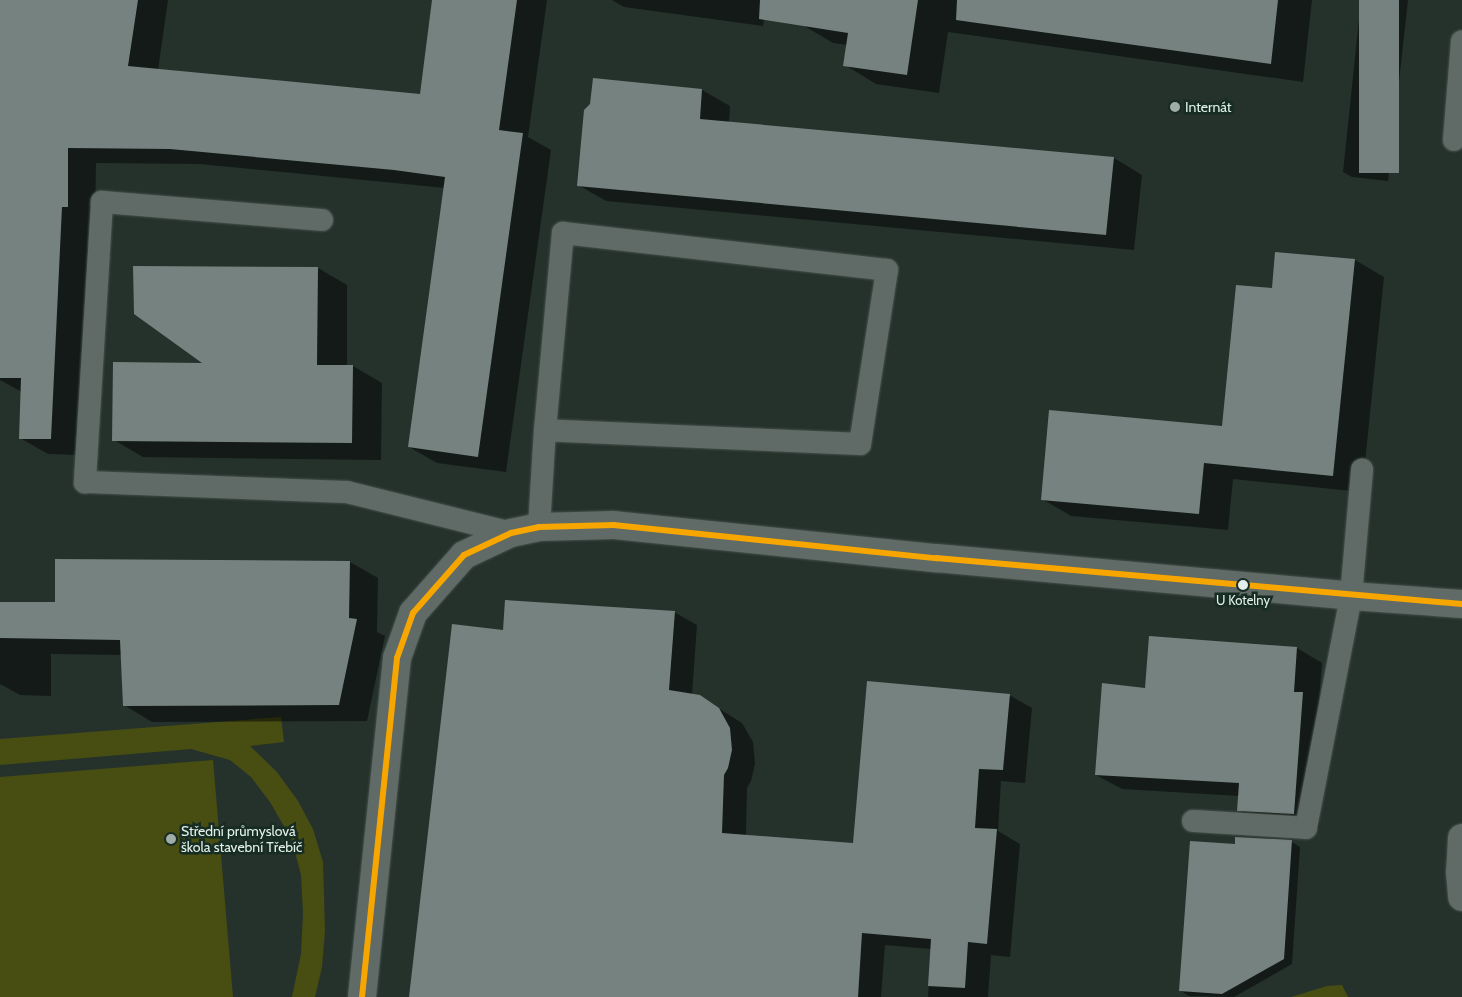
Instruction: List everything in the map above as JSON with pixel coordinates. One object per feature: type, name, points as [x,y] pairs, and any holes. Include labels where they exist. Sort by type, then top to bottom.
[{"type":"street","points":[[362,997],[397,658],[413,613],[464,555],[511,533],[539,527],[614,525],[856,550],[1351,596],[1462,604]]},
{"type":"street","points":[[1462,838],[1460,872],[1462,897]]},
{"type":"lane","points":[[1454,140],[1462,41]]},
{"type":"lane","points":[[322,220],[102,202],[85,482],[347,492],[511,533]]},
{"type":"lane","points":[[539,527],[546,430],[563,233],[887,270],[860,444],[546,430]]},
{"type":"lane","points":[[1193,821],[1306,828],[1351,596],[1362,469]]},
{"type":"green space","points":[[281,717],[284,742],[250,746],[277,772],[298,801],[313,829],[323,862],[325,931],[322,967],[315,997],[292,997],[301,954],[303,914],[301,875],[292,840],[270,802],[251,777],[230,760],[191,749],[0,765],[0,739]]},
{"type":"green space","points":[[213,760],[233,997],[0,997],[0,777]]},
{"type":"green space","points":[[1342,985],[1348,997],[1291,997],[1327,986]]},
{"type":"building","points":[[0,0],[138,0],[128,66],[420,94],[432,0],[517,0],[499,130],[523,133],[478,457],[408,447],[445,177],[394,170],[170,149],[68,148],[68,207],[62,207],[51,439],[19,439],[21,378],[0,378]]},
{"type":"building","points":[[760,0],[918,0],[907,75],[843,66],[848,33],[759,19]]},
{"type":"building","points":[[957,0],[1278,0],[1271,64],[956,20]]},
{"type":"building","points":[[1359,0],[1399,0],[1399,173],[1359,173]]},
{"type":"building","points":[[593,78],[702,89],[700,119],[1114,157],[1106,235],[577,186],[584,110],[590,104]]},
{"type":"building","points":[[1275,252],[1355,259],[1333,476],[1204,463],[1199,514],[1041,500],[1049,410],[1222,426],[1236,285],[1272,288]]},
{"type":"building","points":[[133,266],[318,267],[317,365],[353,365],[352,443],[112,441],[113,362],[202,363],[134,314]]},
{"type":"building","points":[[55,559],[350,561],[349,618],[357,619],[339,705],[123,706],[120,640],[0,638],[0,602],[55,602]]},
{"type":"building","points":[[505,600],[675,611],[669,690],[700,695],[719,708],[730,728],[732,750],[728,768],[724,775],[722,833],[853,843],[867,681],[1010,694],[1003,770],[979,769],[975,828],[997,829],[987,944],[968,942],[965,988],[928,986],[931,939],[862,933],[858,997],[409,997],[452,624],[503,630]]},
{"type":"building","points":[[1149,636],[1297,647],[1294,692],[1303,692],[1294,814],[1237,811],[1239,783],[1095,775],[1102,683],[1145,688]]},
{"type":"building","points":[[1235,837],[1292,840],[1284,959],[1222,994],[1179,991],[1190,841],[1235,844]]},
{"type":"transit line","points":[[362,997],[397,658],[413,613],[464,555],[511,533],[539,527],[614,525],[936,558],[1462,604]]},
{"type":"place","name":"Internát","points":[[1175,107]]},
{"type":"place","name":"U Kotelny","points":[[1243,585]]},
{"type":"place","name":"Střední průmyslová škola stavební Třebíč","points":[[171,839]]}]
